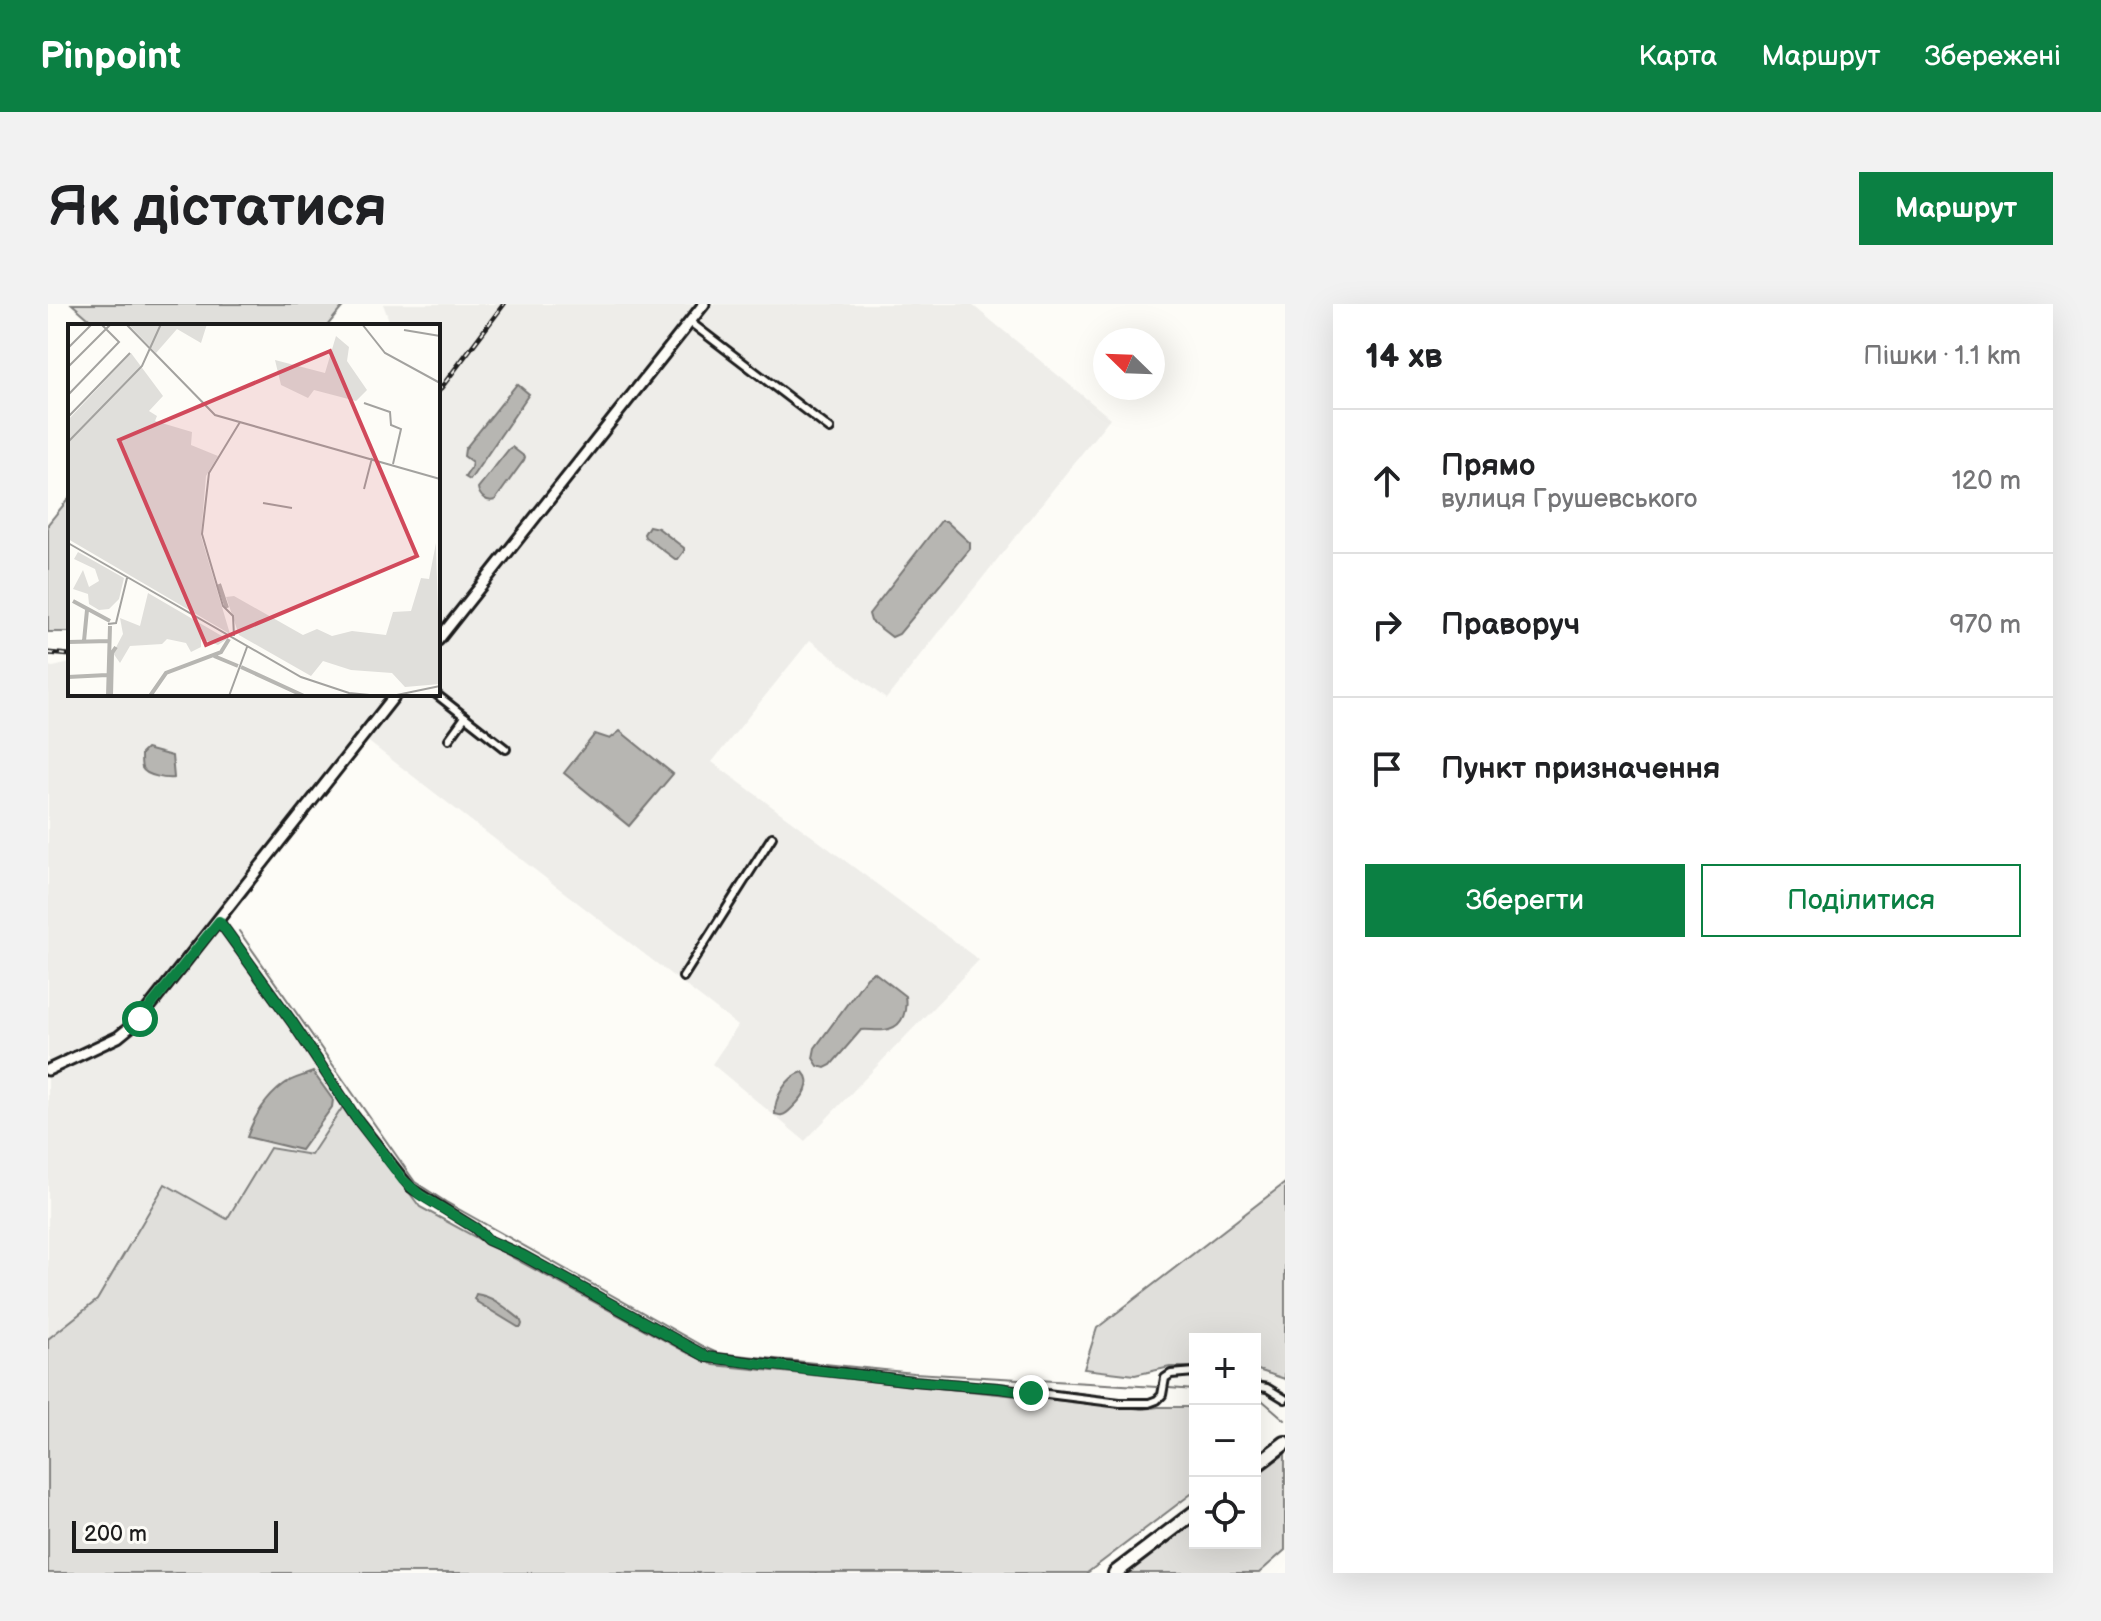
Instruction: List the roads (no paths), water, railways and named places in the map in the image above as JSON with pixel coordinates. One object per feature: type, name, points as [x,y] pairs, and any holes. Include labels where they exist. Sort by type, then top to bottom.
[{"type":"highway","points":[[1261,1461],[1285,1443]]},
{"type":"highway","points":[[1115,1573],[1189,1517]]},
{"type":"street","points":[[440,637],[704,304]]},
{"type":"street","points":[[690,322],[830,429]]},
{"type":"street","points":[[48,1070],[128,1031],[140,1019],[394,696]]},
{"type":"street","points":[[439,696],[506,749]]},
{"type":"street","points":[[449,739],[465,717]]},
{"type":"street","points":[[683,977],[772,837]]},
{"type":"street","points":[[219,921],[354,1115],[411,1188],[475,1228],[488,1240],[522,1255],[707,1357],[1120,1403],[1157,1400],[1162,1395],[1165,1378],[1171,1374],[1189,1372]]},
{"type":"street","points":[[1261,1387],[1285,1399]]},
{"type":"waterway","points":[[239,931],[415,1182],[704,1347],[717,1353],[914,1373],[1157,1387]]},
{"type":"waterway","points":[[1169,1388],[1189,1390]]},
{"type":"waterway","points":[[1261,1400],[1285,1420]]},
{"type":"railway","points":[[440,389],[504,304]]},
{"type":"railway","points":[[48,653],[68,655]]}]
